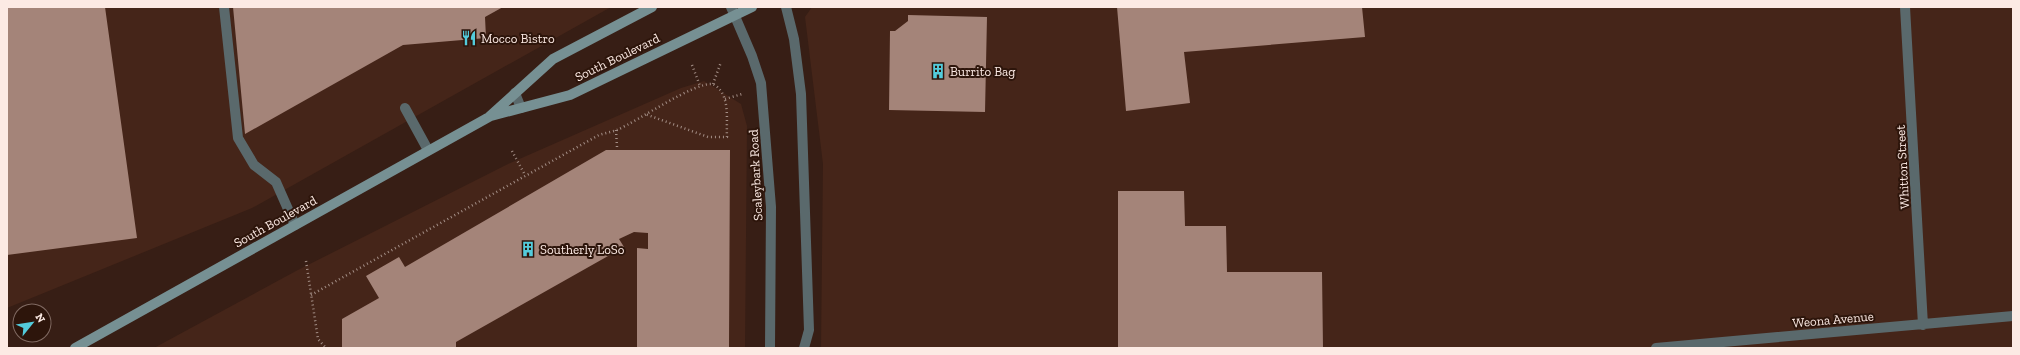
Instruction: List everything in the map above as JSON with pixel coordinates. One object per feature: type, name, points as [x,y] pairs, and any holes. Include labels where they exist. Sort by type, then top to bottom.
[{"type":"main road","name":"South Boulevard","points":[[489,117],[553,59],[650,7]]},
{"type":"main road","name":"South Boulevard","points":[[75,348],[489,117],[570,94],[733,11],[752,7]]},
{"type":"street","points":[[224,7],[238,138],[254,165],[276,182],[295,225]]},
{"type":"street","points":[[786,7],[794,39],[801,94],[809,330],[804,348]]},
{"type":"street","name":"Whitton Street","points":[[1905,7],[1923,325]]},
{"type":"street","name":"Scaleybark Road","points":[[733,11],[752,56],[761,83],[771,207],[770,348]]},
{"type":"street","points":[[514,94],[521,108]]},
{"type":"street","points":[[405,108],[428,150]]},
{"type":"street","name":"Weona Avenue","points":[[1656,348],[2013,316]]},
{"type":"path","points":[[713,84],[721,62]]},
{"type":"path","points":[[692,65],[700,86]]},
{"type":"path","points":[[311,295],[524,175],[599,135],[616,130],[645,114],[707,83],[713,84],[722,91],[726,99],[727,137],[708,137],[645,114]]},
{"type":"path","points":[[726,99],[746,92]]},
{"type":"path","points":[[616,130],[617,147]]},
{"type":"path","points":[[512,151],[524,175]]},
{"type":"path","points":[[306,261],[318,339],[326,348]]},
{"type":"shaded area","points":[[7,7],[611,7],[252,208],[19,303],[12,303],[12,306],[7,308]]},
{"type":"shaded area","points":[[812,7],[2013,7],[2013,348],[821,348],[823,164],[805,17]]},
{"type":"shaded area","points":[[704,81],[741,104],[747,126],[745,348],[154,348],[296,271],[508,164],[681,88]]},
{"type":"building","points":[[7,7],[105,7],[137,238],[7,255]]},
{"type":"building","points":[[233,7],[503,7],[485,17],[486,38],[403,45],[245,134]]},
{"type":"building","points":[[1117,7],[1362,7],[1365,37],[1184,52],[1190,103],[1126,111]]},
{"type":"building","name":"Burrito Bag","points":[[908,15],[987,17],[985,112],[889,110],[890,31],[895,31],[908,21]]},
{"type":"building","name":"Southerly LoSo","points":[[606,150],[730,150],[729,348],[637,348],[637,248],[648,249],[648,233],[634,232],[619,239],[624,247],[456,342],[456,348],[342,348],[342,319],[379,298],[366,276],[399,257],[405,267]]},
{"type":"building","points":[[1118,191],[1184,191],[1185,226],[1226,226],[1227,272],[1322,272],[1323,348],[1118,348]]},
{"type":"place","name":"Mocco Bistro","points":[[469,38]]},
{"type":"place","name":"Burrito Bag","points":[[938,71]]},
{"type":"place","name":"Southerly LoSo","points":[[528,249]]}]
